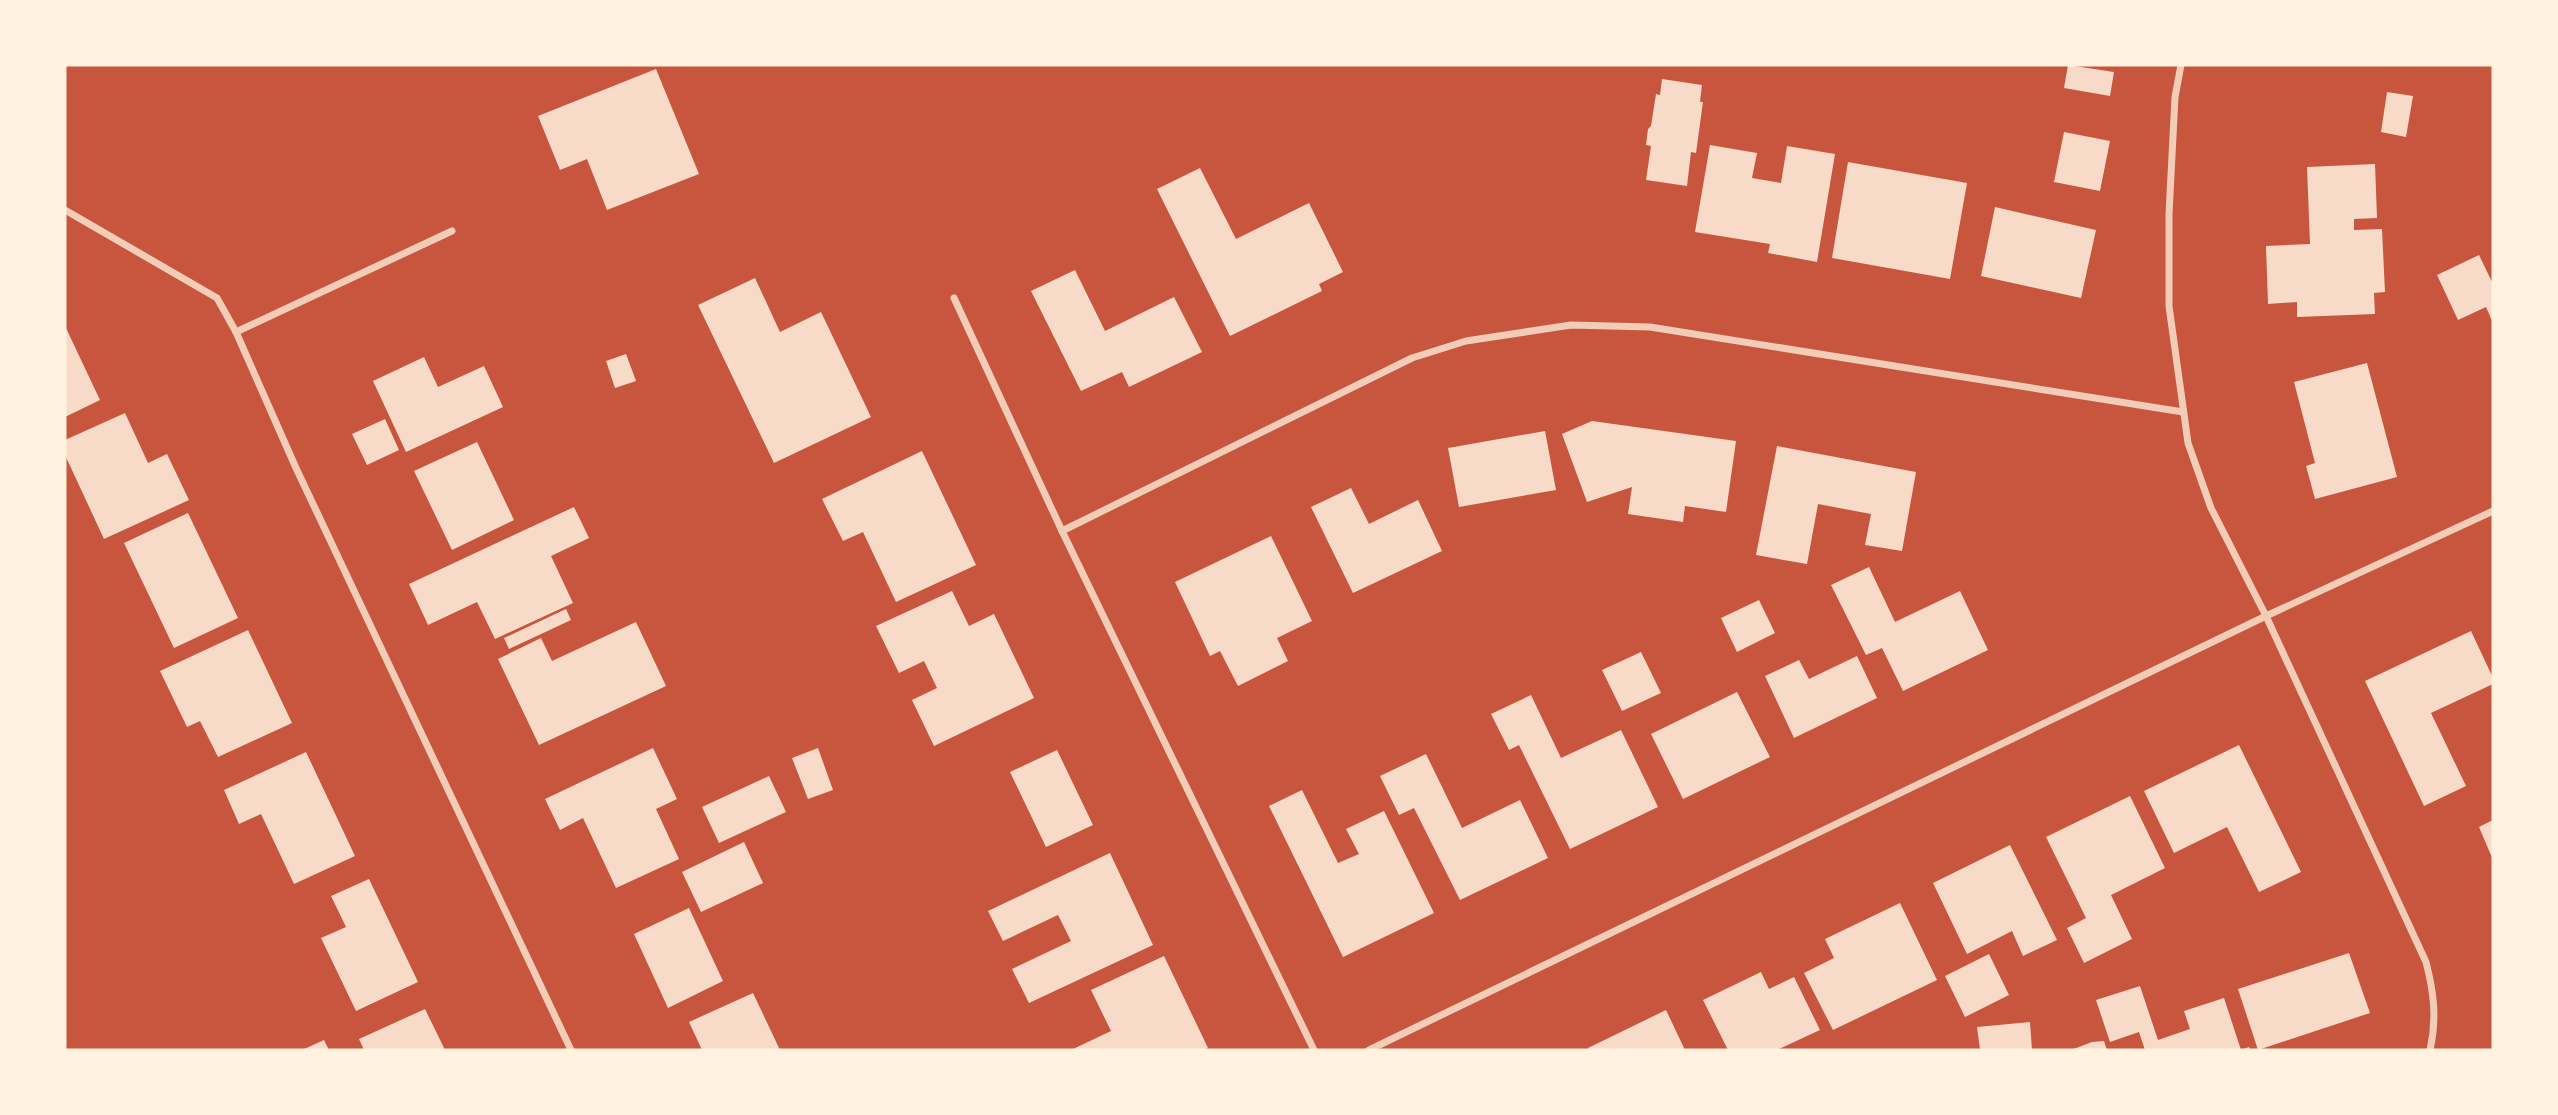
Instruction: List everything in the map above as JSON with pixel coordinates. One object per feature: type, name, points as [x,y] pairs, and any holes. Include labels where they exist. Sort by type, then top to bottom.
[{"type":"street","points":[[2181,65],[2175,97],[2169,214],[2169,306],[2188,443],[2211,508],[2266,616],[2427,962],[2434,994],[2435,1026],[2430,1050]]},
{"type":"street","points":[[65,210],[217,298],[236,332],[296,468],[571,1050]]},
{"type":"street","points":[[236,332],[452,231]]},
{"type":"street","points":[[954,298],[1062,531],[1314,1050]]},
{"type":"street","points":[[1062,531],[1412,358],[1466,341],[1571,325],[1662,329],[2183,412]]},
{"type":"street","points":[[1368,1050],[2266,616],[2493,511]]},
{"type":"building","points":[[2068,65],[2114,72],[2110,96],[2064,88]]},
{"type":"building","points":[[656,69],[699,174],[607,210],[587,159],[560,170],[538,116]]},
{"type":"building","points":[[1662,79],[1702,85],[1700,102],[1703,102],[1696,153],[1691,152],[1687,186],[1646,180],[1651,146],[1646,145],[1648,129],[1651,126],[1656,94],[1660,95]]},
{"type":"building","points":[[2387,92],[2413,96],[2406,137],[2381,132]]},
{"type":"building","points":[[2064,132],[2110,141],[2100,191],[2054,182]]},
{"type":"building","points":[[1710,145],[1757,153],[1752,178],[1781,183],[1787,146],[1835,154],[1817,262],[1768,253],[1770,244],[1695,232]]},
{"type":"building","points":[[1848,162],[1967,183],[1950,279],[1832,258]]},
{"type":"building","points":[[2375,164],[2377,218],[2354,219],[2354,230],[2382,229],[2385,292],[2374,293],[2375,314],[2297,317],[2297,302],[2268,304],[2266,246],[2310,244],[2307,167]]},
{"type":"building","points":[[1200,168],[1236,239],[1309,203],[1343,272],[1319,284],[1322,291],[1230,336],[1157,189]]},
{"type":"building","points":[[1995,207],[2096,230],[2081,298],[1981,276]]},
{"type":"building","points":[[2479,255],[2493,284],[2493,323],[2486,307],[2458,320],[2437,275]]},
{"type":"building","points":[[1075,270],[1105,331],[1174,297],[1202,352],[1129,387],[1122,372],[1081,391],[1031,291]]},
{"type":"building","points":[[755,278],[780,332],[821,312],[871,417],[774,463],[698,305]]},
{"type":"building","points":[[65,326],[100,400],[65,417]]},
{"type":"building","points":[[626,354],[636,381],[615,388],[606,361]]},
{"type":"building","points":[[424,357],[438,387],[484,366],[503,407],[406,452],[373,381]]},
{"type":"building","points":[[2367,363],[2397,477],[2315,499],[2306,466],[2315,463],[2294,382]]},
{"type":"building","points":[[125,413],[148,463],[167,454],[189,500],[104,539],[65,455],[65,440]]},
{"type":"building","points":[[385,419],[399,450],[367,465],[352,434]]},
{"type":"building","points":[[1592,421],[1736,441],[1726,512],[1685,506],[1683,522],[1628,514],[1632,487],[1587,502],[1562,434]]},
{"type":"building","points":[[1545,431],[1556,490],[1459,507],[1448,448]]},
{"type":"building","points":[[477,442],[514,520],[452,550],[414,471]]},
{"type":"building","points":[[1777,446],[1916,472],[1902,551],[1865,545],[1871,514],[1818,504],[1807,564],[1756,555]]},
{"type":"building","points":[[922,451],[976,565],[896,602],[863,532],[843,541],[822,499]]},
{"type":"building","points":[[1351,488],[1369,524],[1418,500],[1442,551],[1353,593],[1311,507]]},
{"type":"building","points":[[574,507],[589,538],[551,556],[573,603],[495,639],[477,602],[428,625],[409,584]]},
{"type":"building","points":[[188,513],[238,618],[174,648],[124,543]]},
{"type":"building","points":[[1271,536],[1312,621],[1277,638],[1288,661],[1238,686],[1220,651],[1210,656],[1175,582]]},
{"type":"building","points":[[1869,567],[1895,622],[1960,591],[1988,650],[1903,691],[1882,648],[1866,655],[1831,585]]},
{"type":"building","points":[[952,591],[969,626],[994,614],[1034,698],[934,746],[912,700],[937,688],[924,661],[899,673],[876,626]]},
{"type":"building","points":[[1759,600],[1775,633],[1737,652],[1721,618]]},
{"type":"building","points":[[566,609],[571,620],[509,649],[504,638]]},
{"type":"building","points":[[636,622],[666,686],[539,745],[498,659],[541,638],[552,661]]},
{"type":"building","points":[[248,630],[292,723],[218,757],[200,721],[187,727],[160,671]]},
{"type":"building","points":[[2471,631],[2493,678],[2493,684],[2431,713],[2466,786],[2424,806],[2365,681]]},
{"type":"building","points":[[1641,652],[1661,693],[1622,711],[1602,670]]},
{"type":"building","points":[[1857,656],[1877,698],[1794,738],[1765,676],[1799,660],[1809,679]]},
{"type":"building","points":[[1737,692],[1770,757],[1683,799],[1651,734]]},
{"type":"building","points":[[1531,695],[1561,758],[1621,730],[1658,807],[1570,849],[1519,745],[1509,750],[1491,714]]},
{"type":"building","points":[[2239,745],[2301,872],[2259,892],[2227,827],[2174,853],[2144,791]]},
{"type":"building","points":[[653,748],[677,799],[656,809],[679,859],[616,888],[583,818],[560,830],[545,799]]},
{"type":"building","points":[[818,748],[833,790],[808,799],[792,758]]},
{"type":"building","points":[[1057,750],[1093,825],[1046,847],[1010,772]]},
{"type":"building","points":[[306,752],[355,856],[294,884],[261,814],[239,824],[224,790]]},
{"type":"building","points":[[1426,754],[1462,828],[1520,800],[1548,858],[1460,900],[1414,808],[1399,815],[1380,776]]},
{"type":"building","points":[[769,776],[786,812],[719,843],[702,807]]},
{"type":"building","points":[[1302,790],[1338,863],[1359,854],[1346,829],[1384,811],[1434,913],[1343,957],[1269,806]]},
{"type":"building","points":[[2130,796],[2165,868],[2111,895],[2132,939],[2084,963],[2067,928],[2086,918],[2046,837]]},
{"type":"building","points":[[2493,820],[2493,860],[2479,827]]},
{"type":"building","points":[[744,842],[763,883],[701,912],[682,872]]},
{"type":"building","points":[[2010,845],[2057,940],[2023,956],[2012,931],[1967,954],[1933,883]]},
{"type":"building","points":[[1110,853],[1153,945],[1029,1003],[1012,969],[1071,941],[1058,915],[1003,941],[988,911]]},
{"type":"building","points":[[369,879],[418,982],[356,1011],[321,938],[346,927],[331,896]]},
{"type":"building","points":[[1900,903],[1937,980],[1833,1030],[1804,973],[1834,958],[1825,939]]},
{"type":"building","points":[[689,908],[723,981],[668,1008],[634,934]]},
{"type":"building","points":[[2349,953],[2370,1013],[2258,1050],[2238,989]]},
{"type":"building","points":[[1989,954],[2009,995],[1965,1017],[1945,976]]},
{"type":"building","points":[[1164,956],[1208,1048],[1071,1050],[1111,1031],[1091,990]]},
{"type":"building","points":[[1761,972],[1769,989],[1794,977],[1820,1030],[1777,1050],[1728,1050],[1703,1000]]},
{"type":"building","points":[[2140,986],[2158,1040],[2190,1029],[2184,1011],[2224,998],[2241,1050],[2145,1050],[2139,1032],[2110,1042],[2096,1000]]},
{"type":"building","points":[[753,993],[780,1050],[702,1050],[689,1022]]},
{"type":"building","points":[[425,1009],[445,1050],[364,1050],[359,1039]]},
{"type":"building","points":[[1666,1010],[1685,1050],[1589,1050],[1588,1048]]},
{"type":"building","points":[[2030,1022],[2032,1050],[1980,1050],[1977,1027]]},
{"type":"building","points":[[324,1040],[329,1050],[302,1050]]},
{"type":"building","points":[[2104,1041],[2107,1050],[2071,1050],[2092,1042]]}]
